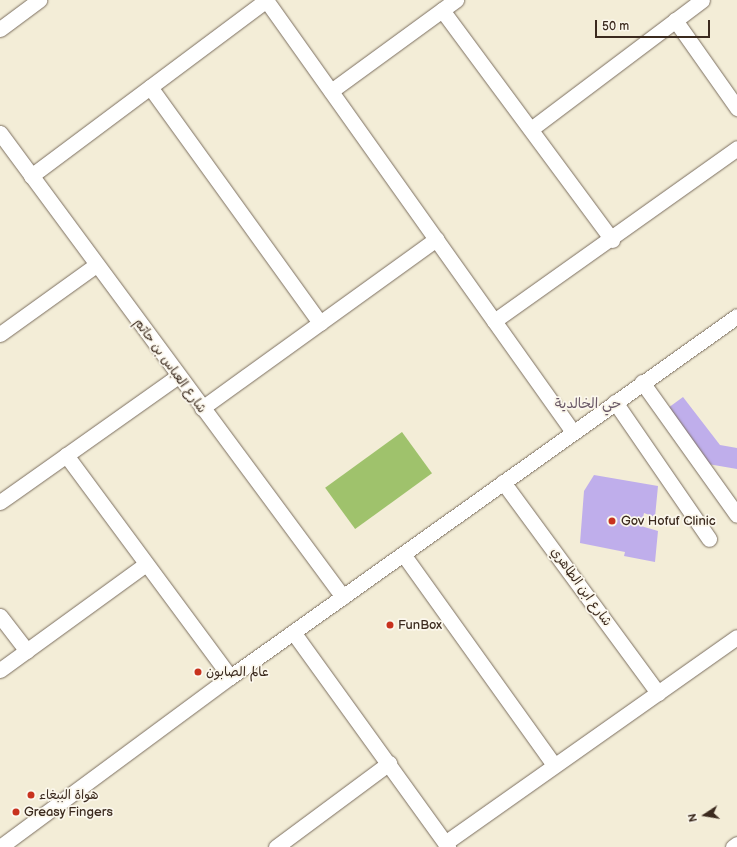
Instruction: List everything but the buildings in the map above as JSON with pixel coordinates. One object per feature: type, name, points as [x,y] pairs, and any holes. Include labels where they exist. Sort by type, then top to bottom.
[{"type":"street","points":[[0,29],[39,0]]},
{"type":"street","points":[[31,176],[266,0],[573,432]]},
{"type":"street","points":[[331,91],[456,0]]},
{"type":"street","points":[[530,129],[702,0]]},
{"type":"street","points":[[442,10],[612,240]]},
{"type":"street","points":[[675,20],[737,108]]},
{"type":"street","points":[[150,88],[320,323]]},
{"type":"street","name":"شارع العباس بن حاتم","points":[[0,133],[6,153],[31,176],[343,597]]},
{"type":"street","points":[[494,321],[612,240],[737,148]]},
{"type":"street","points":[[202,408],[436,239]]},
{"type":"street","points":[[0,334],[96,265]]},
{"type":"street","points":[[0,847],[230,677],[642,382],[737,316]]},
{"type":"street","points":[[0,502],[178,376]]},
{"type":"street","points":[[642,382],[737,515]]},
{"type":"street","points":[[614,402],[709,539]]},
{"type":"street","points":[[66,455],[230,677]]},
{"type":"street","name":"شارع ابن الطاهري","points":[[504,482],[658,693]]},
{"type":"street","points":[[403,554],[554,766]]},
{"type":"street","points":[[0,670],[146,564]]},
{"type":"street","points":[[0,616],[27,651]]},
{"type":"street","points":[[293,632],[447,845],[554,766],[737,637]]},
{"type":"street","points":[[276,847],[389,763]]},
{"type":"street","points":[[733,847],[737,844]]},
{"type":"green space","points":[[402,432],[432,473],[355,529],[325,488]]},
{"type":"place","name":"Gov Hofuf Clinic","points":[[612,521]]},
{"type":"place","name":"FunBox","points":[[390,625]]},
{"type":"place","name":"عالم الصابون","points":[[198,672]]},
{"type":"place","name":"هواة الببغاء","points":[[31,795]]},
{"type":"place","name":"Greasy Fingers","points":[[16,812]]},
{"type":"district","name":"حي الخالدية","points":[[588,404]]}]
